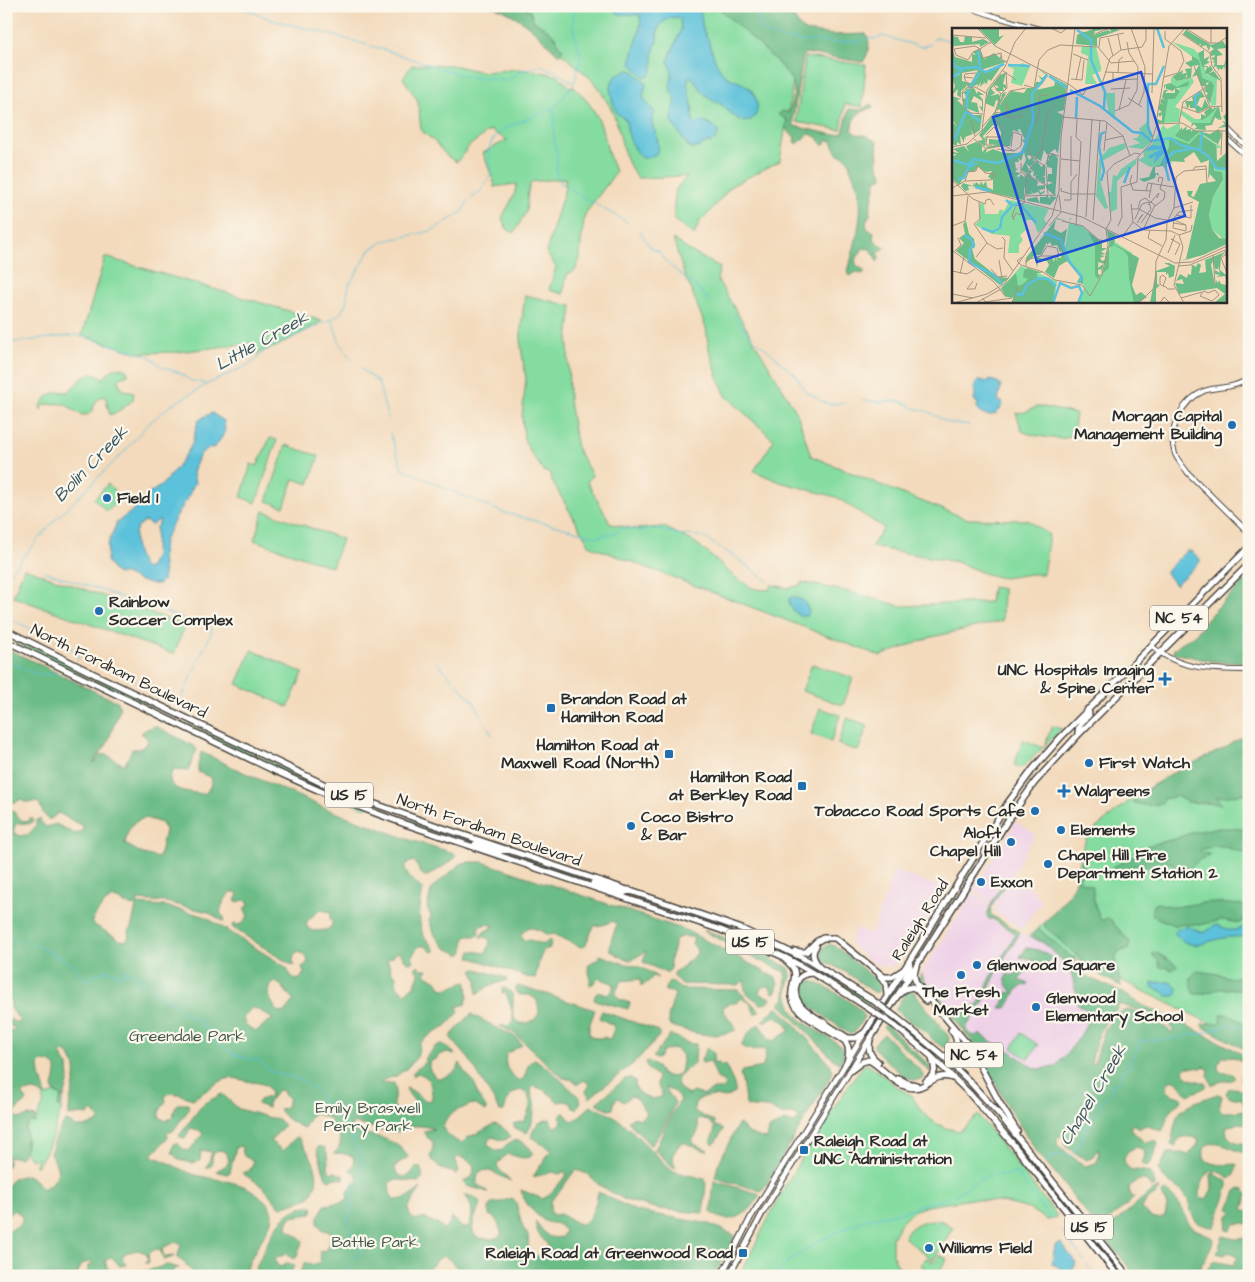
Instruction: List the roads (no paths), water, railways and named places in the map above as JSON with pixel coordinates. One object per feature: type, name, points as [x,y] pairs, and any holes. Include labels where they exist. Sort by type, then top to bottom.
[{"type":"main road","name":"Raleigh Road","points":[[721,1276],[751,1217],[1007,804],[1049,750],[1249,547]]},
{"type":"main road","name":"Raleigh Road","points":[[729,1276],[763,1212],[850,1070],[1018,805],[1045,771],[1078,735],[1249,564]]},
{"type":"main road","name":"North Fordham Boulevard","points":[[6,630],[312,779],[355,797],[719,920],[754,934],[820,967],[871,999],[898,1018],[943,1056]]},
{"type":"main road","name":"North Fordham Boulevard","points":[[6,641],[325,794],[370,812],[722,930],[784,957],[895,1026],[930,1056]]},
{"type":"main road","points":[[1078,735],[1079,726],[1089,714],[1088,709]]},
{"type":"main road","points":[[370,812],[375,808],[390,810]]},
{"type":"main road","points":[[471,845],[475,844],[500,851],[508,849]]},
{"type":"main road","points":[[585,884],[590,882],[624,893],[629,890]]},
{"type":"main road","points":[[782,948],[804,952],[825,937],[833,938],[840,941],[884,977],[892,977],[903,970]]},
{"type":"main road","points":[[820,967],[812,956],[816,946],[824,940],[836,942],[883,979],[886,984],[887,995]]},
{"type":"main road","points":[[784,957],[795,974],[791,991],[794,1003],[806,1016],[845,1041],[849,1051],[847,1062]]},
{"type":"main road","points":[[896,997],[910,968],[908,962]]},
{"type":"main road","name":"NC 54","points":[[916,966],[914,975],[916,982],[973,1052],[998,1100],[1029,1150]]},
{"type":"main road","points":[[812,973],[806,973],[796,984],[796,998],[802,1008],[848,1038],[856,1038],[864,1032]]},
{"type":"main road","points":[[896,997],[908,987],[914,988],[954,1033],[957,1039],[956,1049],[949,1055],[943,1056]]},
{"type":"main road","points":[[870,1039],[869,1050],[872,1057],[909,1084],[920,1084],[933,1075],[935,1069],[930,1056]]},
{"type":"main road","name":"US 15","points":[[930,1056],[969,1093],[1008,1137],[1118,1276]]},
{"type":"main road","name":"US 15","points":[[943,1056],[1000,1114],[1128,1276]]},
{"type":"main road","points":[[850,1070],[865,1060],[869,1060],[902,1085],[912,1088],[923,1086],[940,1076],[955,1079]]},
{"type":"street","points":[[965,6],[1036,28]]},
{"type":"street","points":[[1228,129],[1249,148]]},
{"type":"street","points":[[1228,140],[1249,158]]},
{"type":"street","points":[[1249,379],[1232,386],[1207,390],[1194,398],[1178,416],[1173,440],[1175,454],[1184,468],[1249,533]]},
{"type":"street","points":[[1152,646],[1160,653],[1201,668],[1249,670]]},
{"type":"water","points":[[612,6],[699,6],[703,29],[721,71],[729,78],[749,88],[756,99],[757,106],[754,117],[745,121],[737,118],[721,104],[709,98],[692,77],[689,77],[688,89],[694,123],[704,122],[710,124],[718,130],[718,135],[714,141],[697,148],[691,148],[687,145],[672,122],[676,98],[670,87],[672,73],[668,61],[681,30],[680,18],[670,18],[659,27],[657,43],[654,49],[653,67],[648,77],[643,76],[631,64],[639,34],[640,15],[618,14]]},
{"type":"water","points":[[628,70],[633,71],[645,81],[643,97],[655,113],[652,124],[658,141],[658,147],[655,155],[650,157],[642,158],[635,149],[629,136],[626,120],[616,112],[612,99],[611,88],[614,79],[617,75]]},
{"type":"water","points":[[980,380],[998,382],[1001,386],[998,401],[1003,402],[998,412],[993,415],[981,414],[977,408],[978,402],[974,399],[976,392],[974,389],[976,382]]},
{"type":"water","points":[[212,413],[224,421],[225,430],[215,447],[207,449],[200,454],[194,469],[195,482],[164,541],[162,556],[163,580],[159,584],[152,584],[125,574],[118,574],[113,571],[107,561],[108,544],[117,522],[131,512],[147,495],[162,485],[177,467],[192,444],[198,421]],"holes":[[[159,520],[160,522],[156,527],[155,555],[150,567],[145,569],[136,550],[136,530],[145,521],[152,525]]]},
{"type":"water","points":[[1186,551],[1191,551],[1200,559],[1200,562],[1175,585],[1166,573]]},
{"type":"water","points":[[793,597],[804,601],[809,611],[807,616],[800,616],[792,608],[789,598]]},
{"type":"water","points":[[1249,921],[1249,935],[1199,944],[1187,943],[1175,934],[1178,929],[1187,926],[1204,933],[1217,925],[1230,930],[1237,930],[1247,926]]},
{"type":"water","points":[[1170,982],[1178,989],[1174,996],[1167,996],[1162,991],[1152,987],[1152,983]]},
{"type":"water","points":[[1061,1243],[1076,1263],[1074,1268],[1064,1272],[1052,1264],[1055,1245]]},
{"type":"waterway","points":[[232,6],[251,11],[272,20],[388,51],[460,75],[505,81],[523,70],[540,65],[558,73],[573,83]]},
{"type":"waterway","name":"Little Creek","points":[[6,577],[55,520],[124,452],[147,425],[171,405],[208,384],[254,362],[267,348],[332,319],[341,313],[346,303],[349,285],[370,250],[384,241],[431,231],[462,212],[469,200],[481,191],[490,177],[492,170],[488,152],[492,141],[503,129],[554,108],[574,84],[581,55],[573,30],[574,6]]},
{"type":"waterway","points":[[756,6],[761,32],[785,40],[792,39],[802,42],[813,40],[836,43],[859,42],[868,38],[875,39],[882,36],[922,47],[931,44]]},
{"type":"waterway","points":[[933,40],[941,38],[952,42]]},
{"type":"waterway","points":[[554,109],[554,140],[557,155],[556,173],[561,183],[588,200]]},
{"type":"waterway","points":[[590,201],[627,222]]},
{"type":"waterway","points":[[640,231],[652,249],[658,251],[666,262],[703,293],[708,298],[707,301]]},
{"type":"waterway","points":[[734,314],[751,337],[795,374],[806,392],[820,401],[829,404],[845,403]]},
{"type":"waterway","points":[[332,320],[340,344],[352,360]]},
{"type":"waterway","points":[[6,343],[77,335],[149,356],[162,367],[180,373],[189,380],[207,384]]},
{"type":"waterway","points":[[361,369],[378,382],[388,419]]},
{"type":"waterway","points":[[863,400],[902,402],[913,408],[927,411],[949,423],[969,425]]},
{"type":"waterway","points":[[390,433],[402,468],[501,512],[597,537],[618,532],[623,527],[642,531],[648,528],[682,535],[701,536],[734,556],[769,582]]},
{"type":"waterway","points":[[44,571],[188,620],[196,625],[201,623],[210,627],[212,631],[182,697]]},
{"type":"waterway","points":[[6,617],[76,651],[78,660]]},
{"type":"waterway","points":[[76,651],[175,701],[179,701]]},
{"type":"waterway","points":[[6,659],[25,670],[35,673],[60,673]]},
{"type":"waterway","points":[[437,663],[474,702],[492,735]]},
{"type":"waterway","points":[[6,937],[33,944],[72,964],[84,980],[109,970],[119,975],[123,975],[125,970],[134,974],[141,983],[155,994],[165,997],[180,1010],[196,1019],[204,1028],[210,1031],[218,1043],[233,1054],[248,1060],[259,1061],[270,1071],[297,1078],[315,1089],[326,1106],[350,1129],[353,1141],[364,1164],[359,1176],[352,1181],[352,1207],[347,1217],[355,1244],[362,1251],[349,1263],[349,1271],[355,1276]]},
{"type":"waterway","name":"Chapel Creek","points":[[1045,1162],[1057,1154],[1072,1155],[1077,1146],[1084,1141],[1083,1130],[1091,1123],[1093,1116],[1100,1108],[1102,1100],[1110,1095],[1112,1085],[1121,1079],[1123,1071],[1129,1066],[1132,1056],[1137,1050],[1139,1041],[1180,1038],[1191,1034],[1198,1035],[1229,1024],[1249,1028]]},
{"type":"waterway","name":"Chapel Creek","points":[[955,1195],[977,1181],[992,1175],[1017,1173],[1028,1188]]},
{"type":"waterway","points":[[1031,1192],[1052,1220]]},
{"type":"waterway","name":"Chapel Creek","points":[[769,1276],[777,1273],[784,1265],[820,1240],[866,1219],[903,1212],[920,1205],[945,1199]]},
{"type":"waterway","points":[[1062,1231],[1084,1261]]},
{"type":"waterway","points":[[1086,1264],[1097,1276]]},
{"type":"place","name":"Morgan Capital Management Building","points":[[1232,425]]},
{"type":"place","name":"Field 1","points":[[107,498]]},
{"type":"place","name":"Rainbow Soccer Complex","points":[[99,611]]},
{"type":"place","name":"UNC Hospitals Imaging & Spine Center","points":[[1165,679]]},
{"type":"place","name":"Brandon Road at Hamilton Road","points":[[551,708]]},
{"type":"place","name":"Hamilton Road at Maxwell Road (North)","points":[[669,754]]},
{"type":"place","name":"First Watch","points":[[1089,763]]},
{"type":"place","name":"Hamilton Road at Berkley Road","points":[[802,786]]},
{"type":"place","name":"Walgreens","points":[[1064,791]]},
{"type":"place","name":"Tobacco Road Sports Cafe","points":[[1035,811]]},
{"type":"place","name":"Coco Bistro & Bar","points":[[631,826]]},
{"type":"place","name":"Elements","points":[[1061,830]]},
{"type":"place","name":"Aloft Chapel Hill","points":[[1011,842]]},
{"type":"place","name":"Chapel Hill Fire Department Station 2","points":[[1048,864]]},
{"type":"place","name":"Exxon","points":[[981,882]]},
{"type":"place","name":"Glenwood Square","points":[[977,965]]},
{"type":"place","name":"The Fresh Market","points":[[961,975]]},
{"type":"place","name":"Glenwood Elementary School","points":[[1036,1007]]},
{"type":"place","name":"Raleigh Road at UNC Administration","points":[[804,1150]]},
{"type":"place","name":"Williams Field","points":[[929,1248]]},
{"type":"place","name":"Raleigh Road at Greenwood Road","points":[[743,1253]]},
{"type":"water label","name":"Bolin Creek","points":[[91,464]]},
{"type":"park label","name":"Greendale Park","points":[[187,1036]]},
{"type":"park label","name":"Emily Braswell Perry Park","points":[[368,1117]]},
{"type":"park label","name":"Battle Park","points":[[375,1242]]}]
